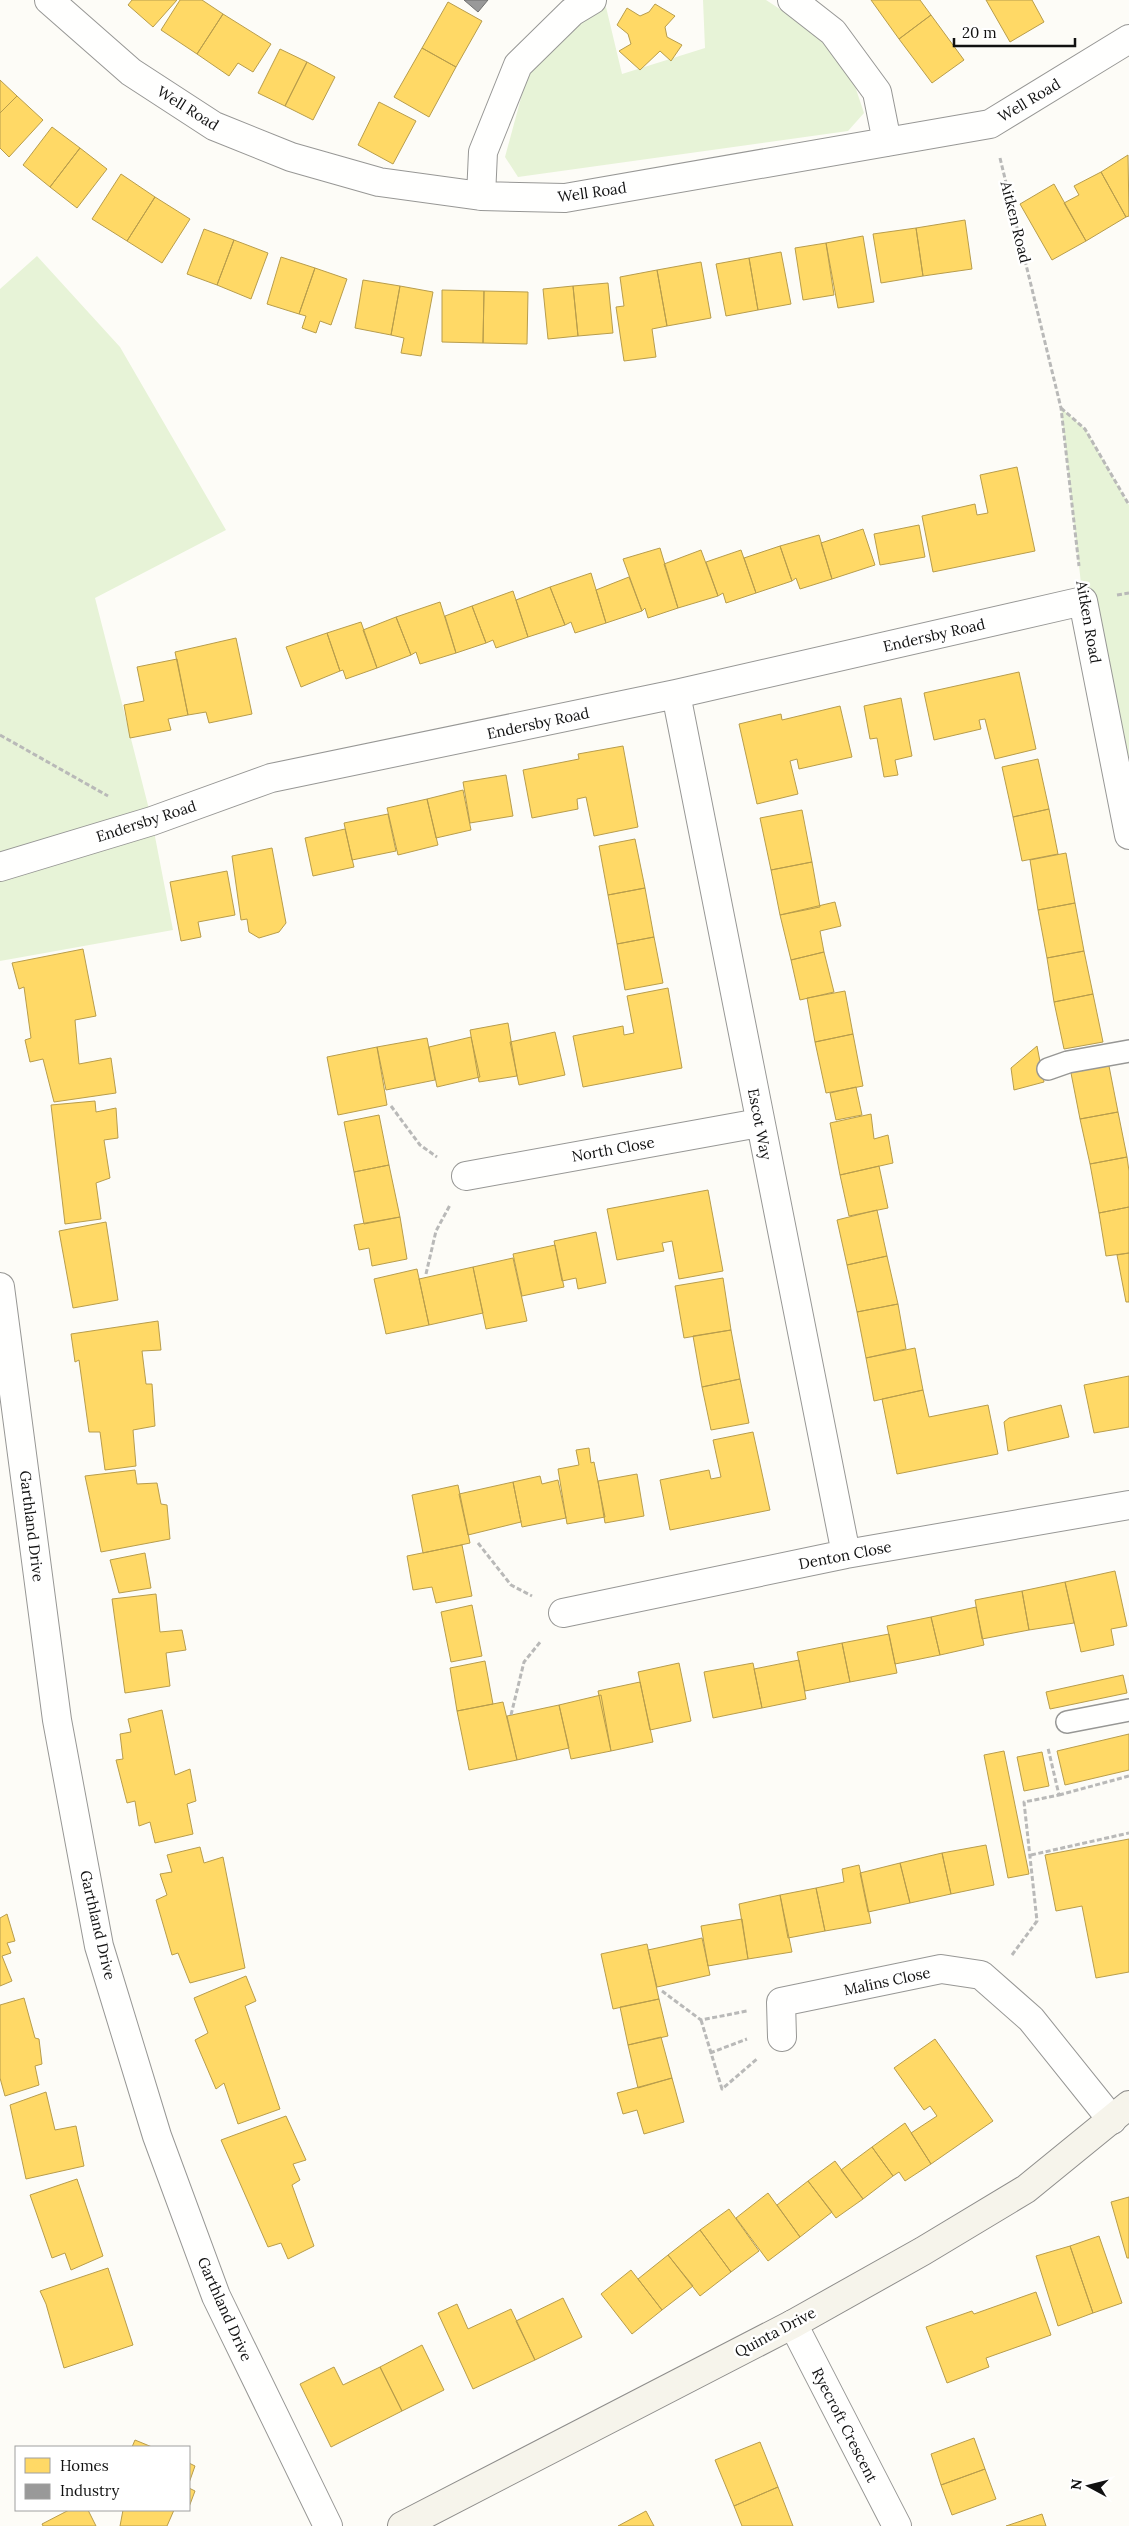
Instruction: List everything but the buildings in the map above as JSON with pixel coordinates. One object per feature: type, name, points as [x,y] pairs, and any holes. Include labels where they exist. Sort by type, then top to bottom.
[{"type":"street","name":"Well Road","points":[[49,0],[131,72],[214,126],[291,157],[379,182],[481,196],[565,198],[990,124],[1129,39]]},
{"type":"street","points":[[481,196],[483,152],[518,65],[572,12],[592,0]]},
{"type":"street","points":[[792,0],[833,32],[877,92],[886,142]]},
{"type":"street","name":"Endersby Road","points":[[0,867],[152,820],[271,778],[676,694],[1083,601]]},
{"type":"street","name":"Aitken Road","points":[[1083,601],[1124,789],[1129,835]]},
{"type":"street","name":"Escot Way","points":[[676,694],[759,1123],[846,1554]]},
{"type":"street","name":"North Close","points":[[466,1176],[759,1123]]},
{"type":"street","name":"Garthland Drive","points":[[0,1287],[57,1720],[99,1946],[157,2136],[216,2296],[328,2526]]},
{"type":"street","name":"Denton Close","points":[[563,1613],[846,1554],[1129,1506]]},
{"type":"street","name":"Malins Close","points":[[781,2002],[941,1970],[981,1975]]},
{"type":"street","points":[[981,1975],[1031,2019],[1121,2112]]},
{"type":"street","points":[[781,2002],[782,2037]]},
{"type":"street","name":"Quinta Drive","points":[[402,2526],[793,2324],[924,2251],[1026,2189],[1121,2112]]},
{"type":"street","name":"Ryecroft Crescent","points":[[793,2324],[897,2526]]},
{"type":"lane","points":[[1048,1069],[1068,1062],[1129,1050]]},
{"type":"lane","points":[[1067,1722],[1129,1710]]},
{"type":"path","name":"Aitken Road","points":[[990,124],[1030,274],[1061,408],[1083,601]]},
{"type":"path","points":[[1061,408],[1085,429],[1129,504]]},
{"type":"path","points":[[0,735],[152,820]]},
{"type":"path","points":[[391,1106],[420,1145],[466,1176],[436,1231],[426,1274]]},
{"type":"path","points":[[478,1543],[511,1585],[563,1613],[524,1662],[511,1715]]},
{"type":"path","points":[[1059,1795],[1047,1744],[1067,1722]]},
{"type":"path","points":[[981,1975],[999,1970],[1038,1921],[1024,1802],[1059,1795],[1129,1776]]},
{"type":"path","points":[[1031,1855],[1129,1833]]},
{"type":"path","points":[[662,1991],[701,2020],[722,2089],[782,2037]]},
{"type":"path","points":[[701,2020],[740,2013],[781,2002]]},
{"type":"green space","points":[[703,0],[766,0],[809,28],[849,68],[864,113],[848,131],[518,177],[505,157],[528,72],[577,22],[606,7],[622,74],[705,48]]},
{"type":"green space","points":[[37,256],[120,347],[226,530],[95,598],[152,821],[173,930],[0,961],[0,289]]},
{"type":"green space","points":[[1061,408],[1085,429],[1129,505],[1129,788],[1083,601]]}]
